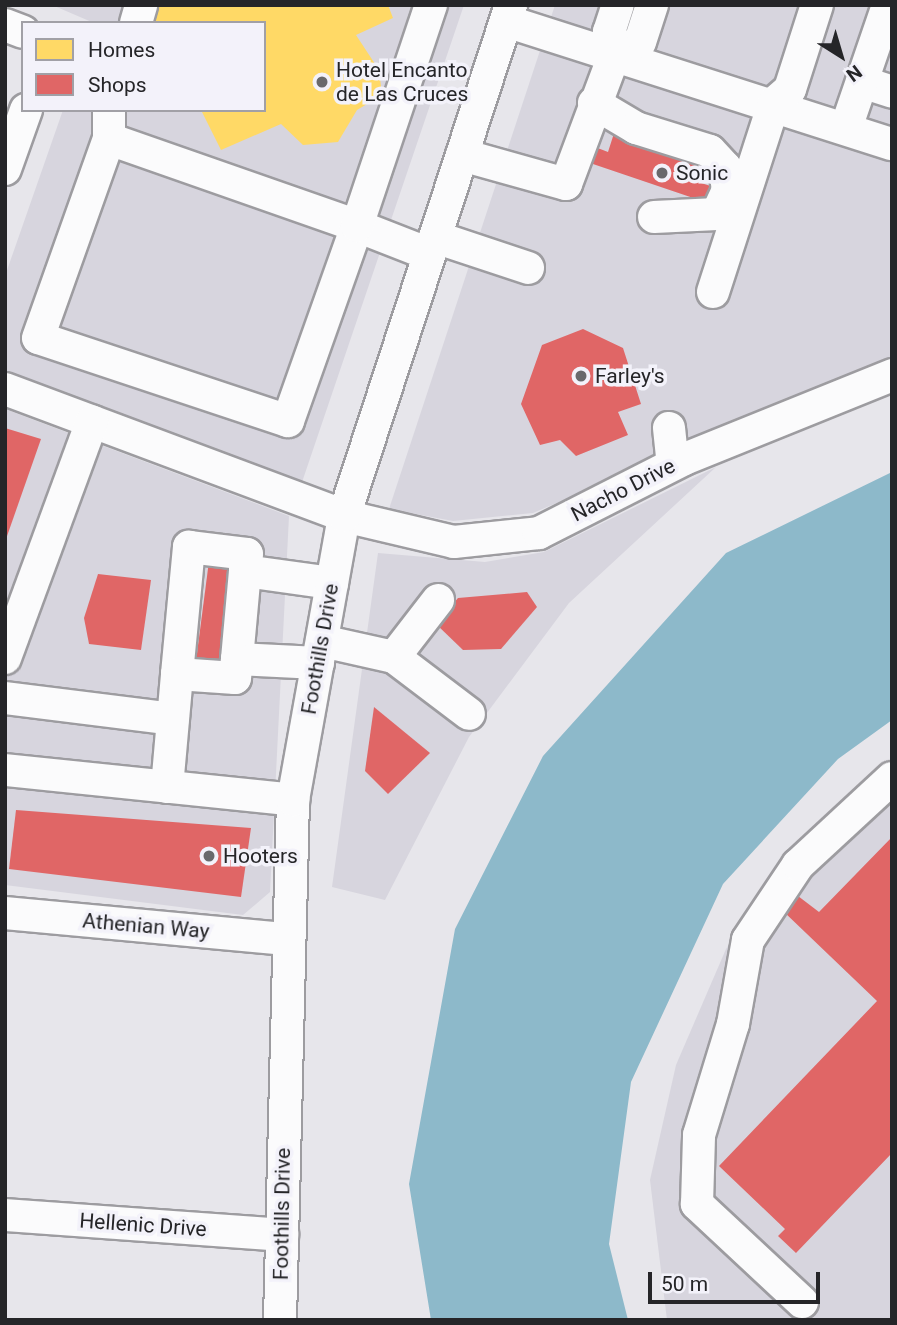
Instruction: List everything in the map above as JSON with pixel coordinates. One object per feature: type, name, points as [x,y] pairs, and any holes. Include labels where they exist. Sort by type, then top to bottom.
[{"type":"street","points":[[431,5],[357,226],[288,421],[38,338],[109,125],[357,226],[528,268]]},
{"type":"street","points":[[462,155],[566,184],[594,103],[615,53],[609,32],[618,5]]},
{"type":"street","points":[[615,53],[640,41],[652,5]]},
{"type":"street","points":[[713,292],[774,103],[790,89],[817,5]]},
{"type":"street","points":[[846,128],[888,5]]},
{"type":"street","points":[[509,13],[615,53],[774,103],[892,144]]},
{"type":"street","name":"Foothills Drive","points":[[280,1320],[287,939],[293,800],[344,516],[509,13]]},
{"type":"street","points":[[862,82],[892,92]]},
{"type":"street","points":[[594,103],[636,128],[710,151],[725,167],[728,190],[717,214],[654,217]]},
{"type":"street","points":[[5,169],[18,112]]},
{"type":"street","name":"Nacho Drive","points":[[5,388],[344,516],[454,542],[539,533],[673,464],[892,375]]},
{"type":"street","points":[[5,658],[92,421]]},
{"type":"street","points":[[669,428],[673,464]]},
{"type":"street","points":[[166,787],[189,547],[247,554],[235,678],[177,674]]},
{"type":"street","points":[[245,571],[332,583]]},
{"type":"street","points":[[394,657],[438,600]]},
{"type":"street","points":[[237,659],[320,652],[394,657],[469,714]]},
{"type":"street","points":[[5,698],[173,719]]},
{"type":"street","points":[[5,770],[293,800]]},
{"type":"street","points":[[802,1302],[697,1204],[699,1135],[733,1024],[748,940],[798,865],[892,778]]},
{"type":"street","name":"Athenian Way","points":[[5,913],[287,939]]},
{"type":"street","name":"Hellenic Drive","points":[[5,1215],[282,1236]]},
{"type":"shaded area","points":[[52,5],[464,5],[299,491],[5,371],[5,276],[62,112],[266,112],[266,21],[89,21]]},
{"type":"shaded area","points":[[555,5],[892,5],[892,360],[533,513],[453,521],[389,509]]},
{"type":"shaded area","points":[[5,409],[289,516],[270,892],[243,915],[5,885]]},
{"type":"shaded area","points":[[716,467],[569,603],[469,737],[385,900],[332,887],[378,553],[485,562],[544,552]]},
{"type":"shaded area","points":[[892,760],[892,1320],[667,1320],[650,1180],[676,1065],[726,949],[791,851]]},
{"type":"water","points":[[892,472],[892,720],[838,759],[723,884],[631,1082],[609,1244],[628,1320],[431,1320],[409,1184],[455,929],[543,756],[726,553]]},
{"type":"building: Homes","name":"Hotel Encanto de Las Cruces","points":[[142,5],[388,5],[393,18],[356,35],[379,70],[382,95],[357,110],[338,142],[303,145],[281,124],[221,150],[202,112],[266,112],[266,21],[154,21]]},
{"type":"building: Shops","name":"Sonic","points":[[616,127],[709,162],[701,183],[717,188],[711,204],[590,163],[595,147],[608,152]]},
{"type":"building: Shops","name":"Farley's","points":[[583,329],[623,348],[641,404],[618,412],[628,435],[576,456],[560,440],[540,445],[521,404],[542,345]]},
{"type":"building: Shops","points":[[5,428],[41,439],[6,539],[5,539]]},
{"type":"building: Shops","points":[[209,561],[233,564],[221,664],[196,661]]},
{"type":"building: Shops","points":[[98,574],[151,580],[141,650],[89,644],[84,618]]},
{"type":"building: Shops","points":[[527,592],[537,607],[501,649],[463,650],[436,624],[458,598]]},
{"type":"building: Shops","points":[[374,707],[430,753],[388,794],[365,771]]},
{"type":"building: Shops","points":[[16,810],[251,828],[241,897],[9,869]]},
{"type":"building: Shops","points":[[892,837],[892,1153],[796,1253],[778,1236],[785,1229],[719,1166],[877,1001],[783,911],[798,896],[819,912]]},
{"type":"place","name":"Hotel Encanto de Las Cruces","points":[[322,82]]},
{"type":"place","name":"Sonic","points":[[662,173]]},
{"type":"place","name":"Farley's","points":[[581,376]]},
{"type":"place","name":"Hooters","points":[[209,856]]}]
